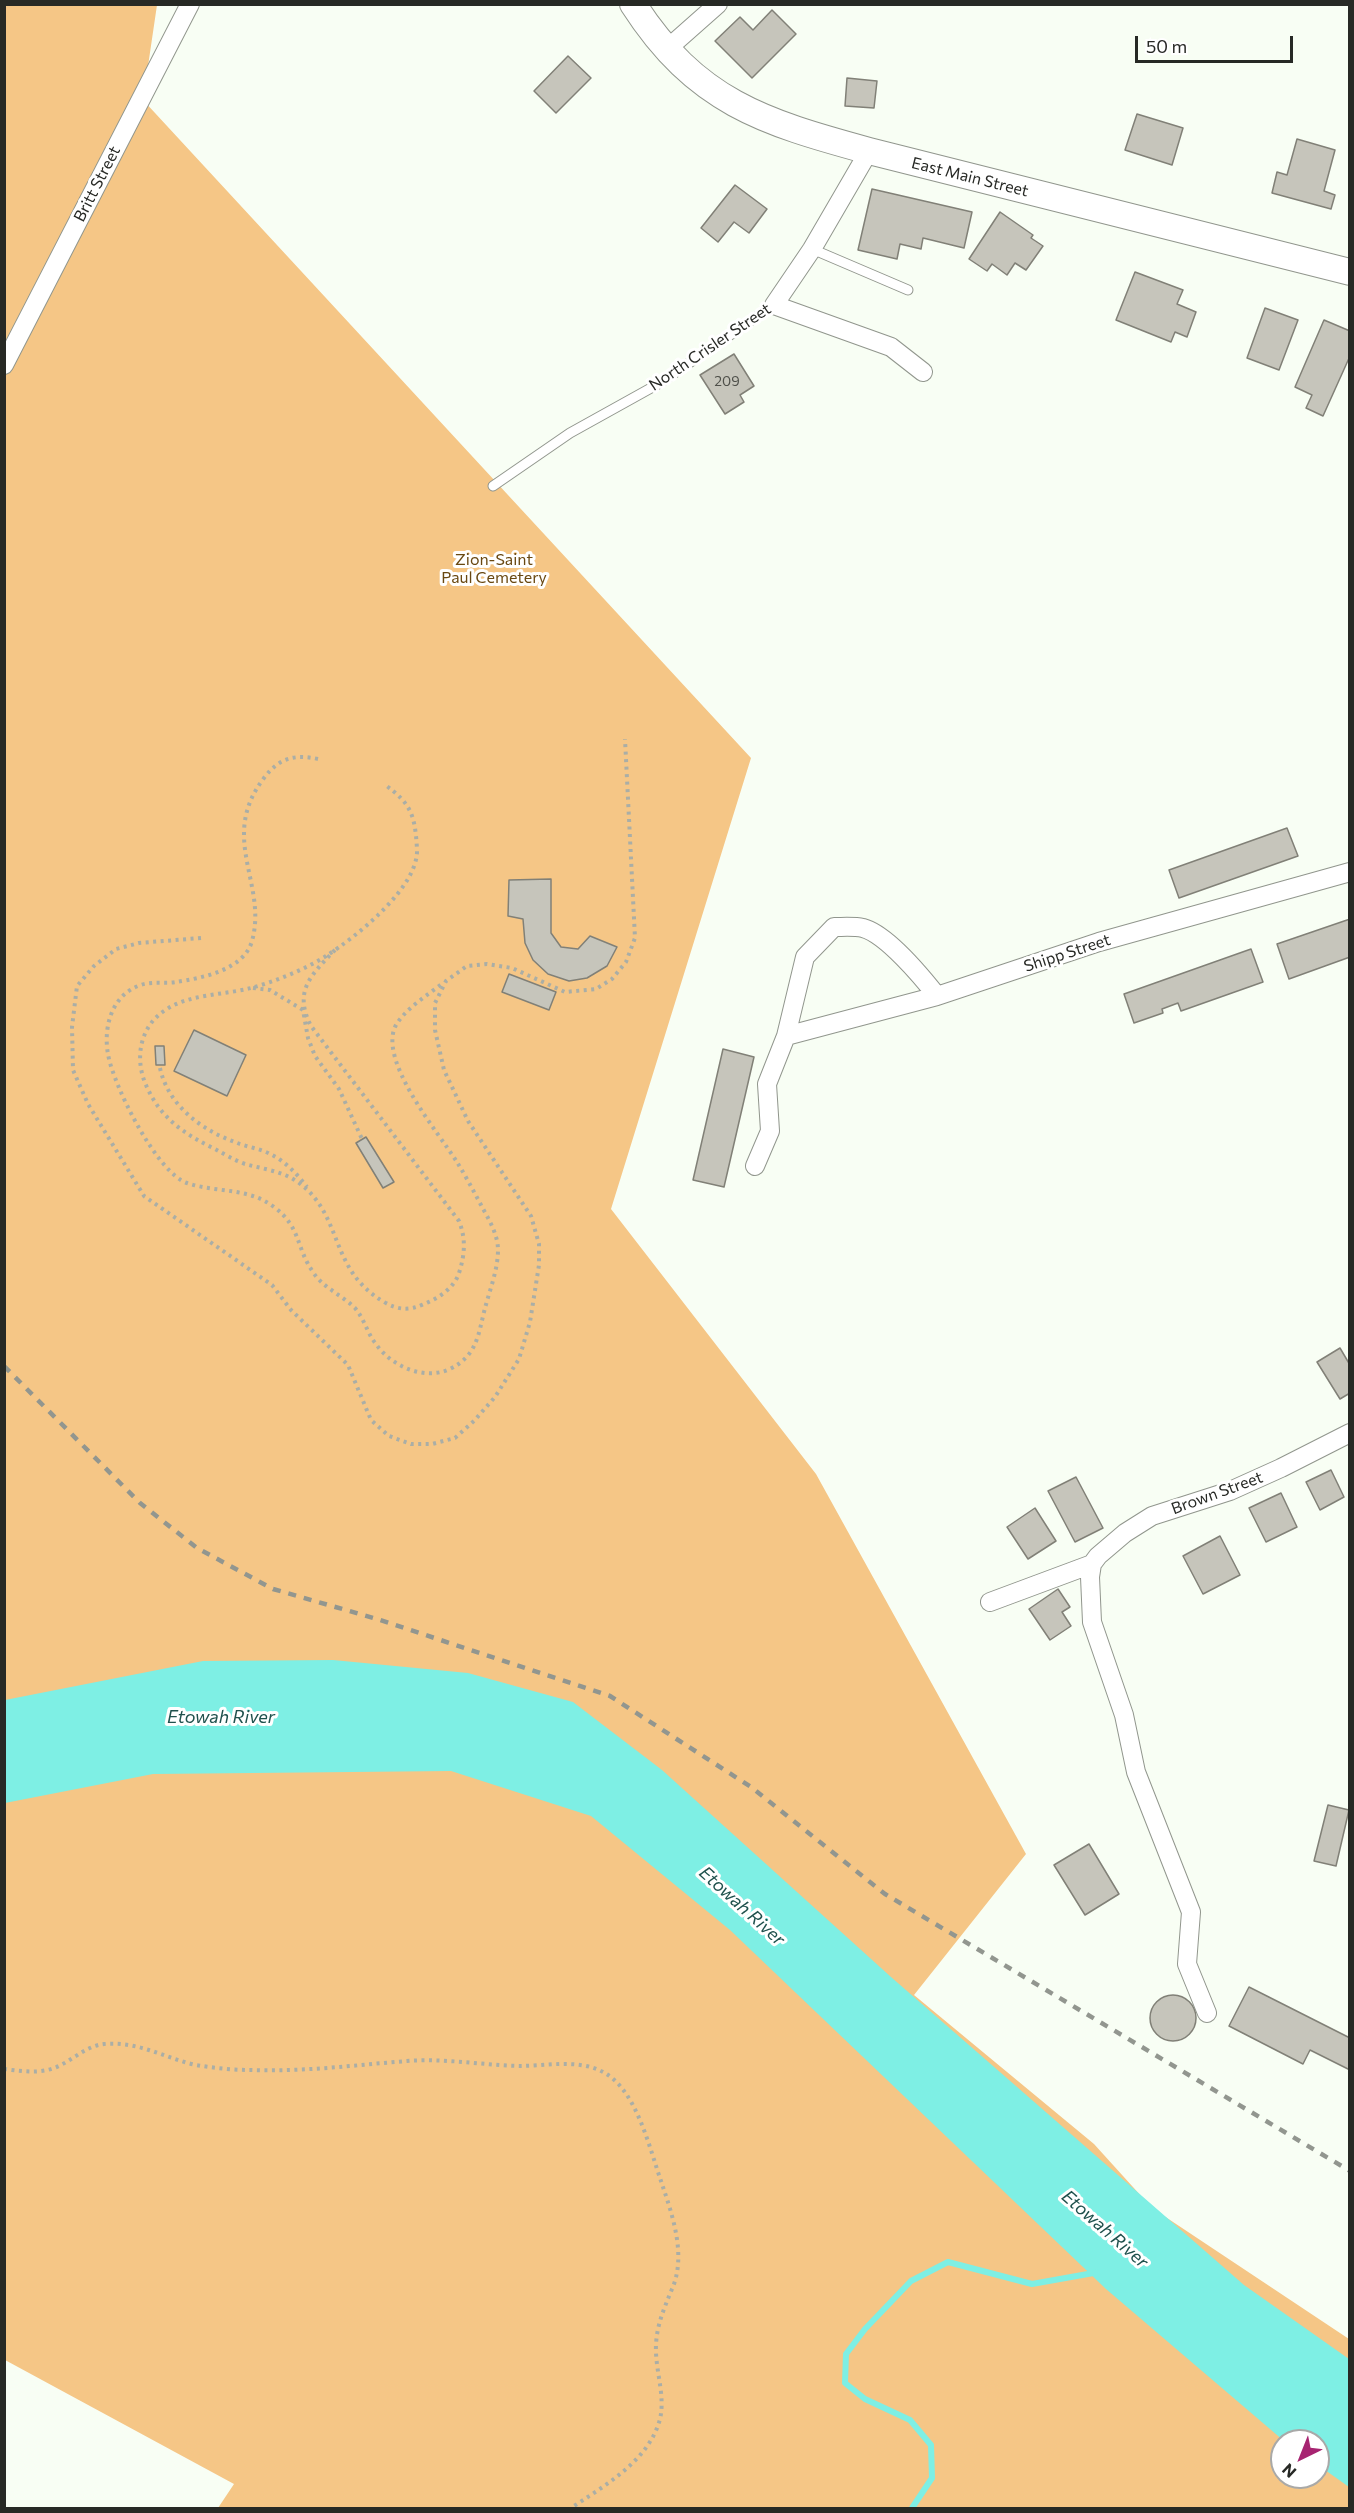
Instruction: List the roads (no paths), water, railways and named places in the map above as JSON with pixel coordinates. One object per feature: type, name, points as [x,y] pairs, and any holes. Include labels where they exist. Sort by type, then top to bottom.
[{"type":"main road","name":"East Main Street","points":[[633,4],[666,50],[704,84],[735,106],[790,129],[1350,272]]},
{"type":"street","name":"Britt Street","points":[[4,365],[190,4]]},
{"type":"street","points":[[666,50],[718,4]]},
{"type":"street","name":"North Crisler Street","points":[[774,305],[812,249],[869,151]]},
{"type":"street","points":[[774,305],[891,347],[923,372]]},
{"type":"street","name":"Shipp Street","points":[[786,1036],[937,996],[1099,942],[1350,872]]},
{"type":"street","points":[[755,1166],[770,1131],[767,1084],[786,1036],[805,957],[834,927],[864,928],[873,934],[914,966],[937,996]]},
{"type":"street","name":"Brown Street","points":[[1092,1564],[1125,1533],[1152,1516],[1230,1491],[1350,1433]]},
{"type":"street","points":[[990,1602],[1092,1564],[1090,1577],[1092,1622],[1124,1714],[1136,1772],[1191,1912],[1187,1964],[1207,2013]]},
{"type":"lane","points":[[812,249],[908,290]]},
{"type":"lane","name":"North Crisler Street","points":[[493,486],[570,433],[660,383],[774,305]]},
{"type":"water","name":"Etowah River","points":[[333,1660],[468,1673],[573,1702],[662,1770],[891,1977],[1244,2285],[1349,2359],[1349,2487],[1330,2474],[1330,2429],[1270,2429],[1106,2289],[730,1930],[591,1816],[451,1771],[153,1774],[5,1803],[5,1700],[203,1661]]},
{"type":"waterway","points":[[912,2508],[932,2478],[931,2445],[910,2420],[865,2399],[845,2383],[846,2354],[865,2329],[911,2281],[948,2262],[1032,2284],[1099,2272]]},
{"type":"railway","points":[[4,1366],[140,1503],[197,1548],[273,1589],[377,1619],[610,1696],[751,1787],[885,1894],[1350,2171]]},
{"type":"park label","name":"Zion-Saint Paul Cemetery","points":[[494,569]]}]
